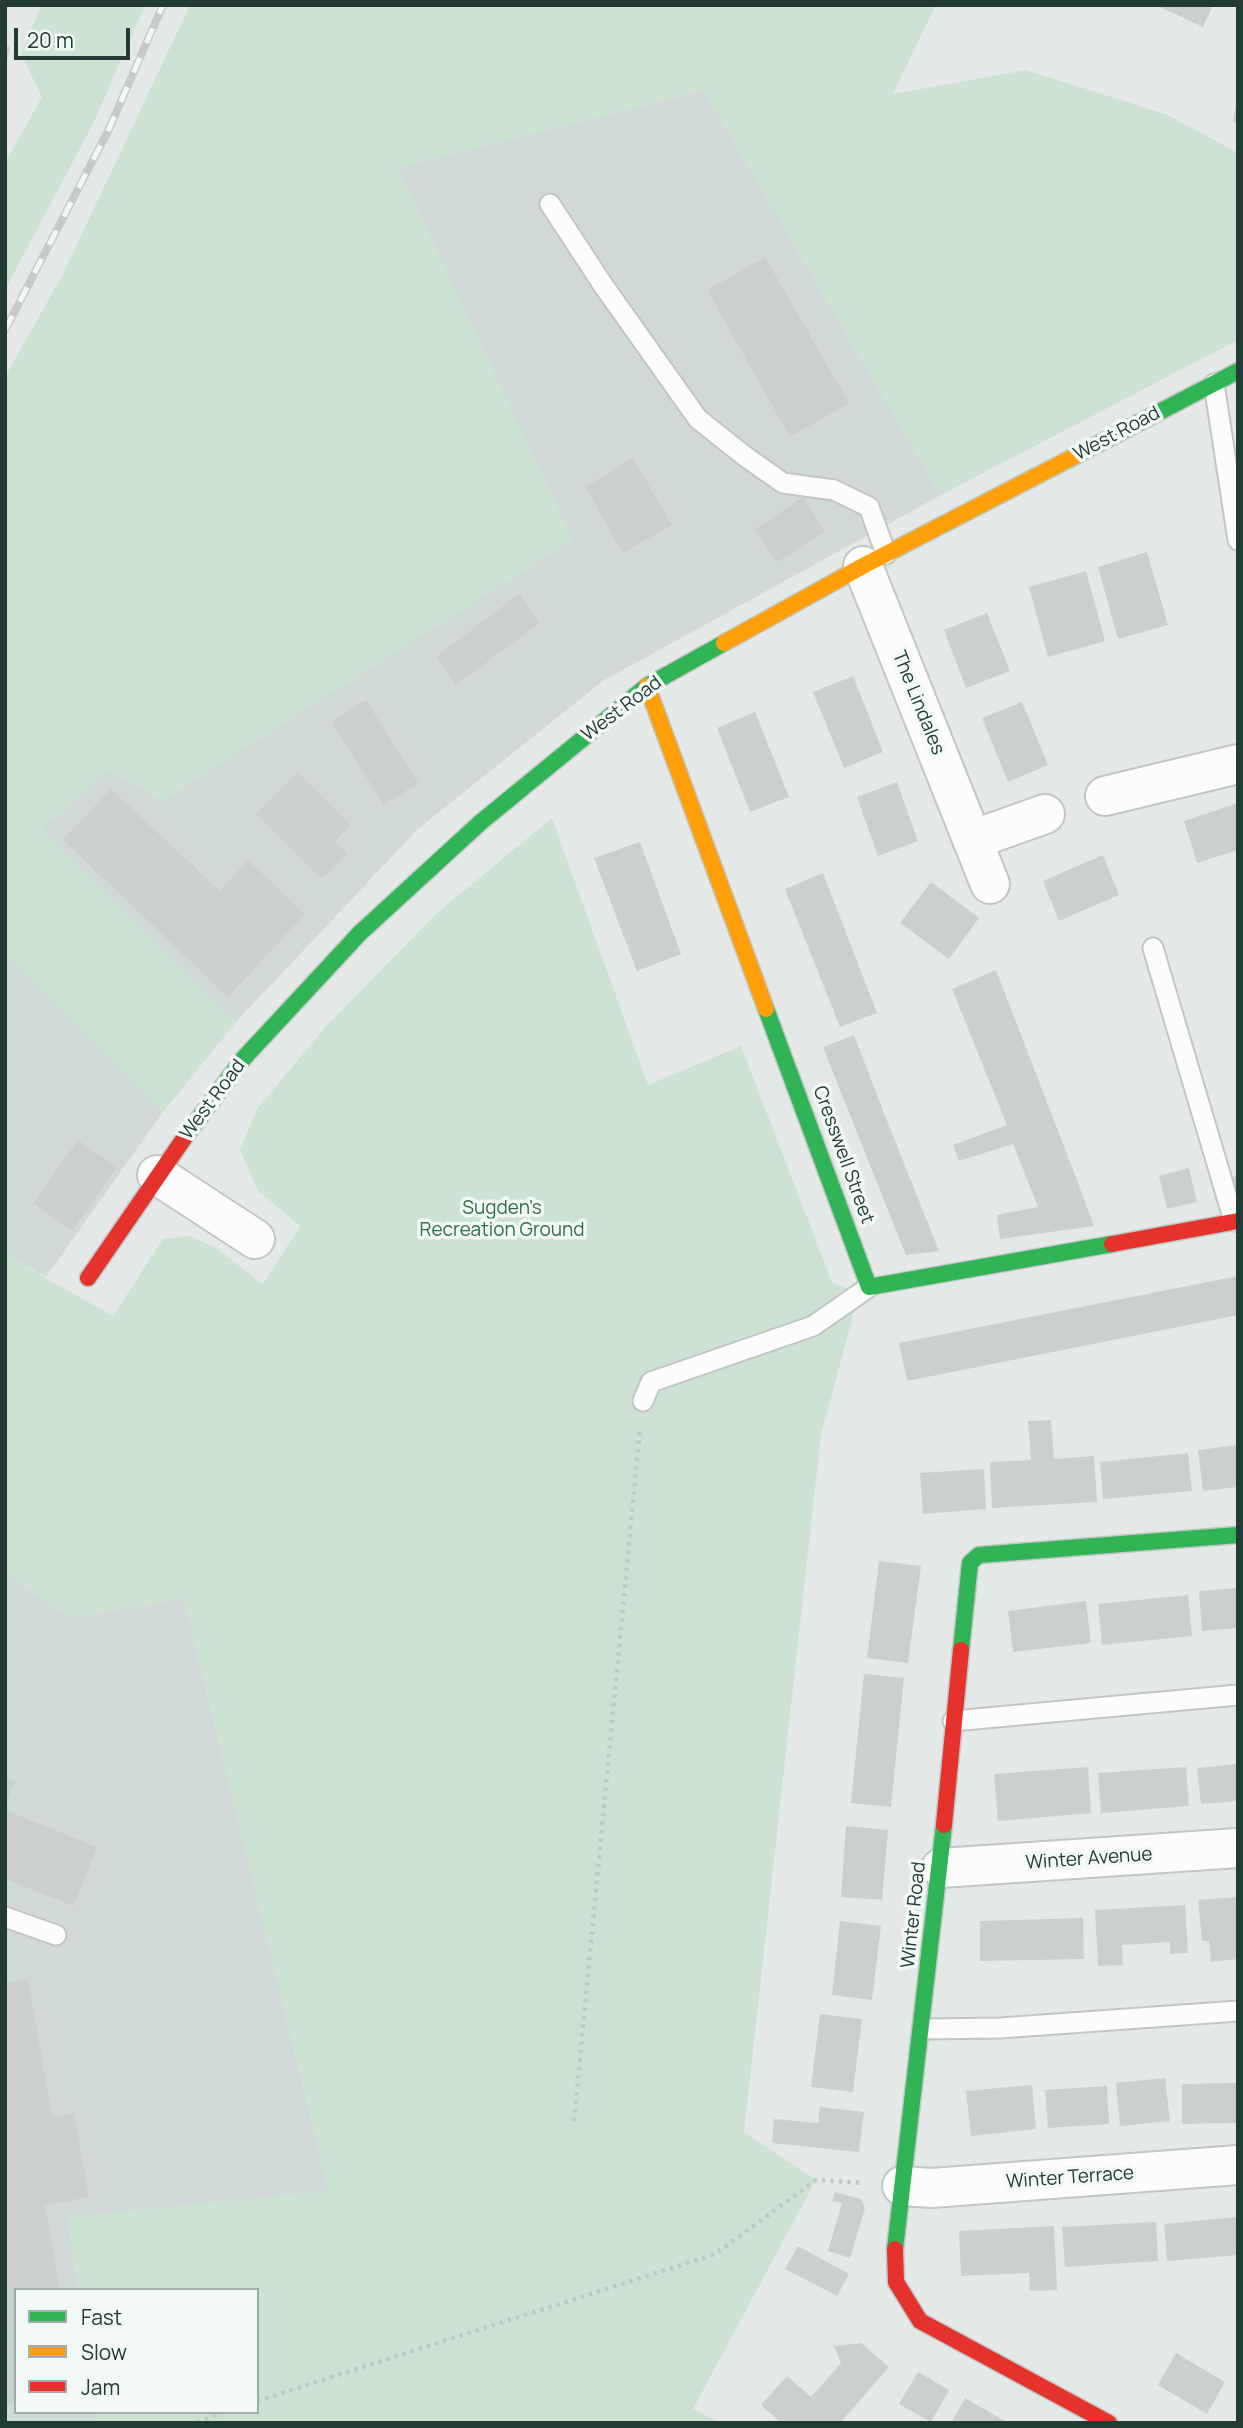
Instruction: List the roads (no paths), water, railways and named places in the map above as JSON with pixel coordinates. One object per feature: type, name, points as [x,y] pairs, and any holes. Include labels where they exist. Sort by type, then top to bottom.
[{"type":"street","name":"West Road","points":[[89,1278],[157,1175],[243,1059],[360,933],[481,822],[647,686],[875,560],[1238,371]]},
{"type":"street","name":"The Lindales","points":[[875,560],[972,841],[990,884]]},
{"type":"street","name":"Cresswell Street","points":[[647,686],[869,1287]]},
{"type":"street","points":[[1105,796],[1238,764]]},
{"type":"street","points":[[972,841],[1045,814]]},
{"type":"street","points":[[157,1175],[255,1239]]},
{"type":"street","points":[[869,1287],[1236,1221]]},
{"type":"street","name":"Winter Road","points":[[1109,2423],[920,2321],[896,2282],[894,2255],[941,1868],[970,1563],[979,1555],[1238,1535]]},
{"type":"street","name":"Winter Avenue","points":[[941,1868],[1238,1848]]},
{"type":"street","name":"Winter Terrace","points":[[902,2186],[932,2188],[1238,2165]]},
{"type":"lane","points":[[550,204],[603,285],[698,419],[783,483],[834,490],[869,508],[875,560]]},
{"type":"lane","points":[[1214,384],[1238,540]]},
{"type":"lane","points":[[1153,948],[1236,1221]]},
{"type":"lane","points":[[643,1401],[651,1382],[814,1326],[869,1287]]},
{"type":"lane","points":[[953,1721],[1238,1695]]},
{"type":"lane","points":[[5,1917],[56,1935]]},
{"type":"lane","points":[[923,2029],[1000,2028],[1238,2011]]},
{"type":"railway","points":[[5,330],[108,131],[163,5]]},
{"type":"park label","name":"Sugden's Recreation Ground","points":[[502,1220]]}]
